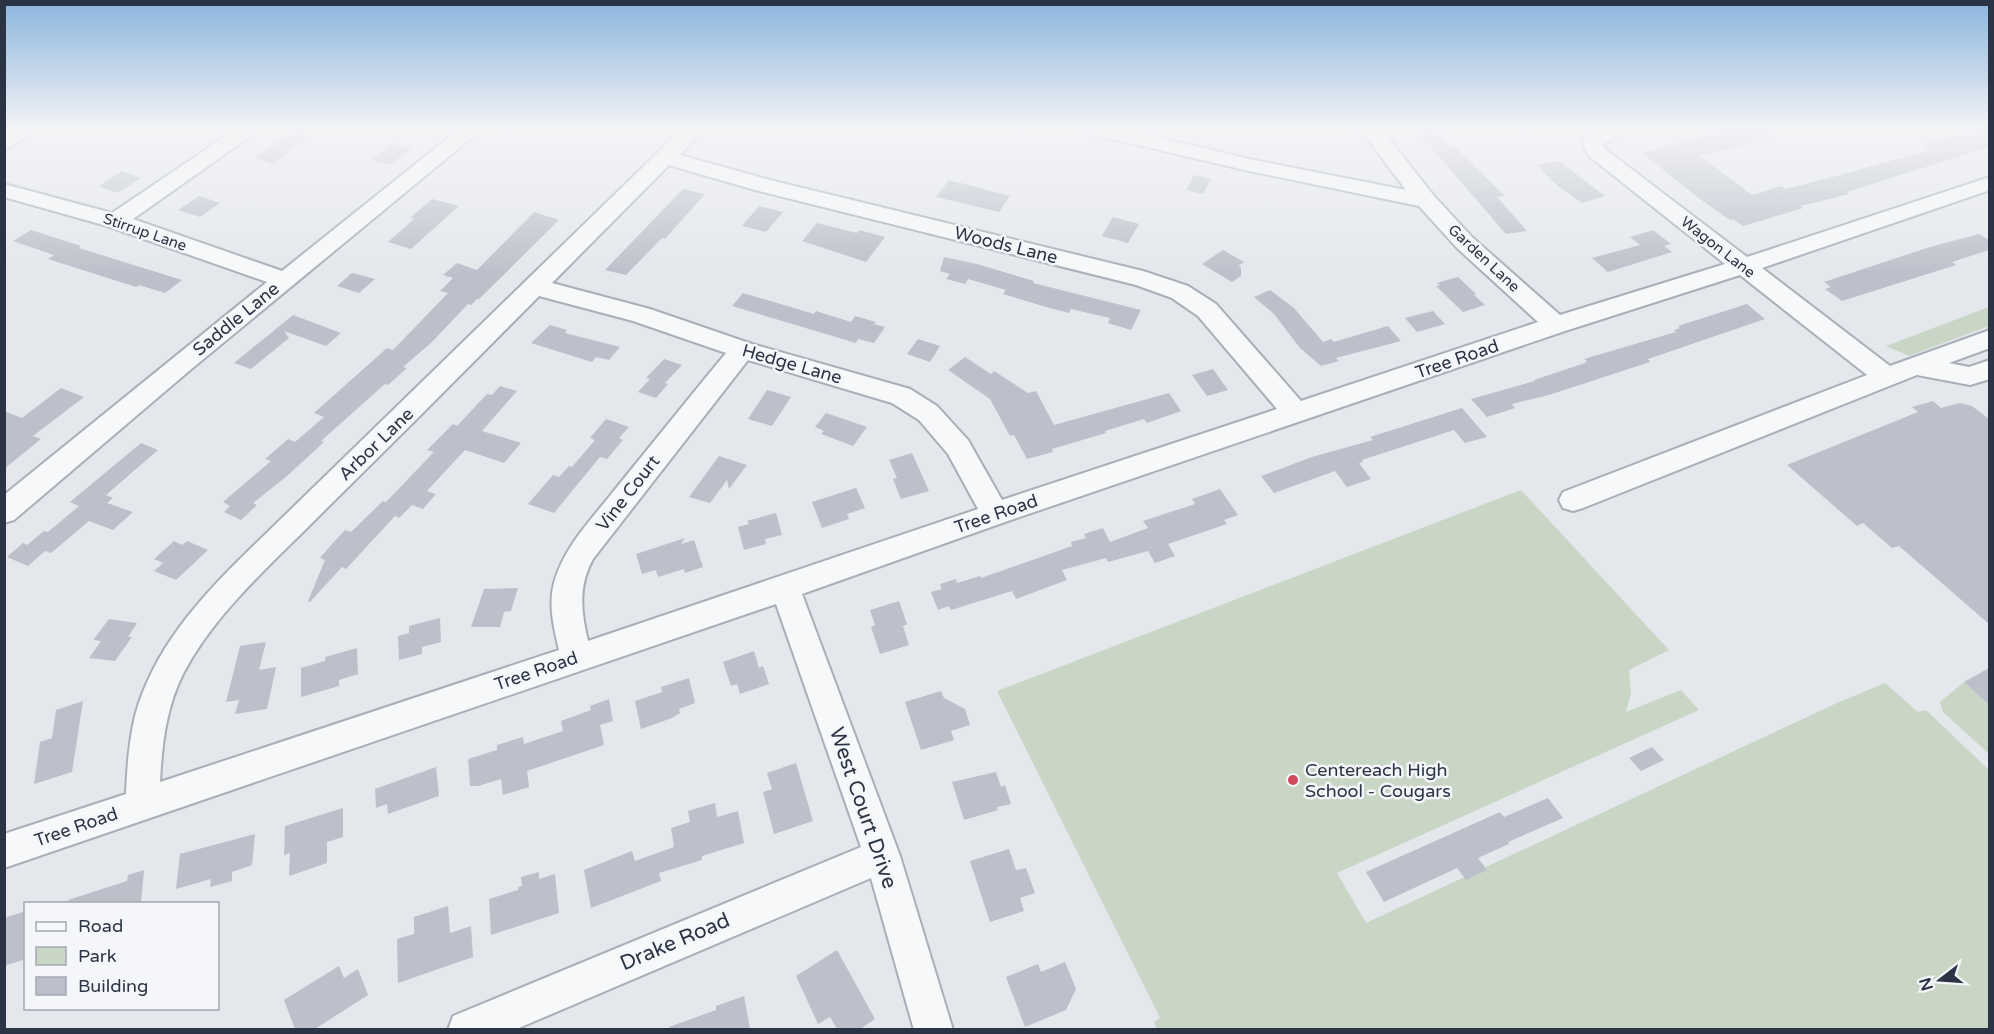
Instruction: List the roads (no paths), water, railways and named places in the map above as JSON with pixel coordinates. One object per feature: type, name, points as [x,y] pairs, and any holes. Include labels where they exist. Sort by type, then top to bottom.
[{"type":"street","points":[[115,221],[178,178]]},
{"type":"street","name":"Saddle Lane","points":[[4,512],[411,178]]},
{"type":"street","name":"Arbor Lane","points":[[142,805],[144,756],[155,702],[177,652],[197,624],[256,561],[644,178]]},
{"type":"street","name":"Woods Lane","points":[[737,178],[1143,279],[1180,292],[1207,310],[1298,414]]},
{"type":"street","points":[[1314,178],[1426,201]]},
{"type":"street","name":"Garden Lane","points":[[1408,178],[1465,243],[1556,325]]},
{"type":"street","name":"Wagon Lane","points":[[1630,178],[1887,377]]},
{"type":"street","name":"Tree Road","points":[[4,851],[785,588],[994,514],[1298,414],[1556,325],[1744,266],[1989,183]]},
{"type":"street","name":"Stirrup Lane","points":[[4,190],[115,221],[285,280]]},
{"type":"street","name":"Hedge Lane","points":[[536,287],[641,315],[743,350],[901,396],[928,413],[958,447],[994,514]]},
{"type":"street","points":[[1572,500],[1989,338]]},
{"type":"street","name":"Vine Court","points":[[576,657],[568,621],[567,601],[568,585],[575,565],[642,475],[743,350]]},
{"type":"street","points":[[1915,366],[1970,376],[1989,369]]},
{"type":"street","name":"West Court Drive","points":[[785,588],[882,856],[934,1029]]},
{"type":"street","name":"Drake Road","points":[[467,1029],[882,856]]},
{"type":"place","name":"Centereach High School - Cougars","points":[[1293,780]]}]
